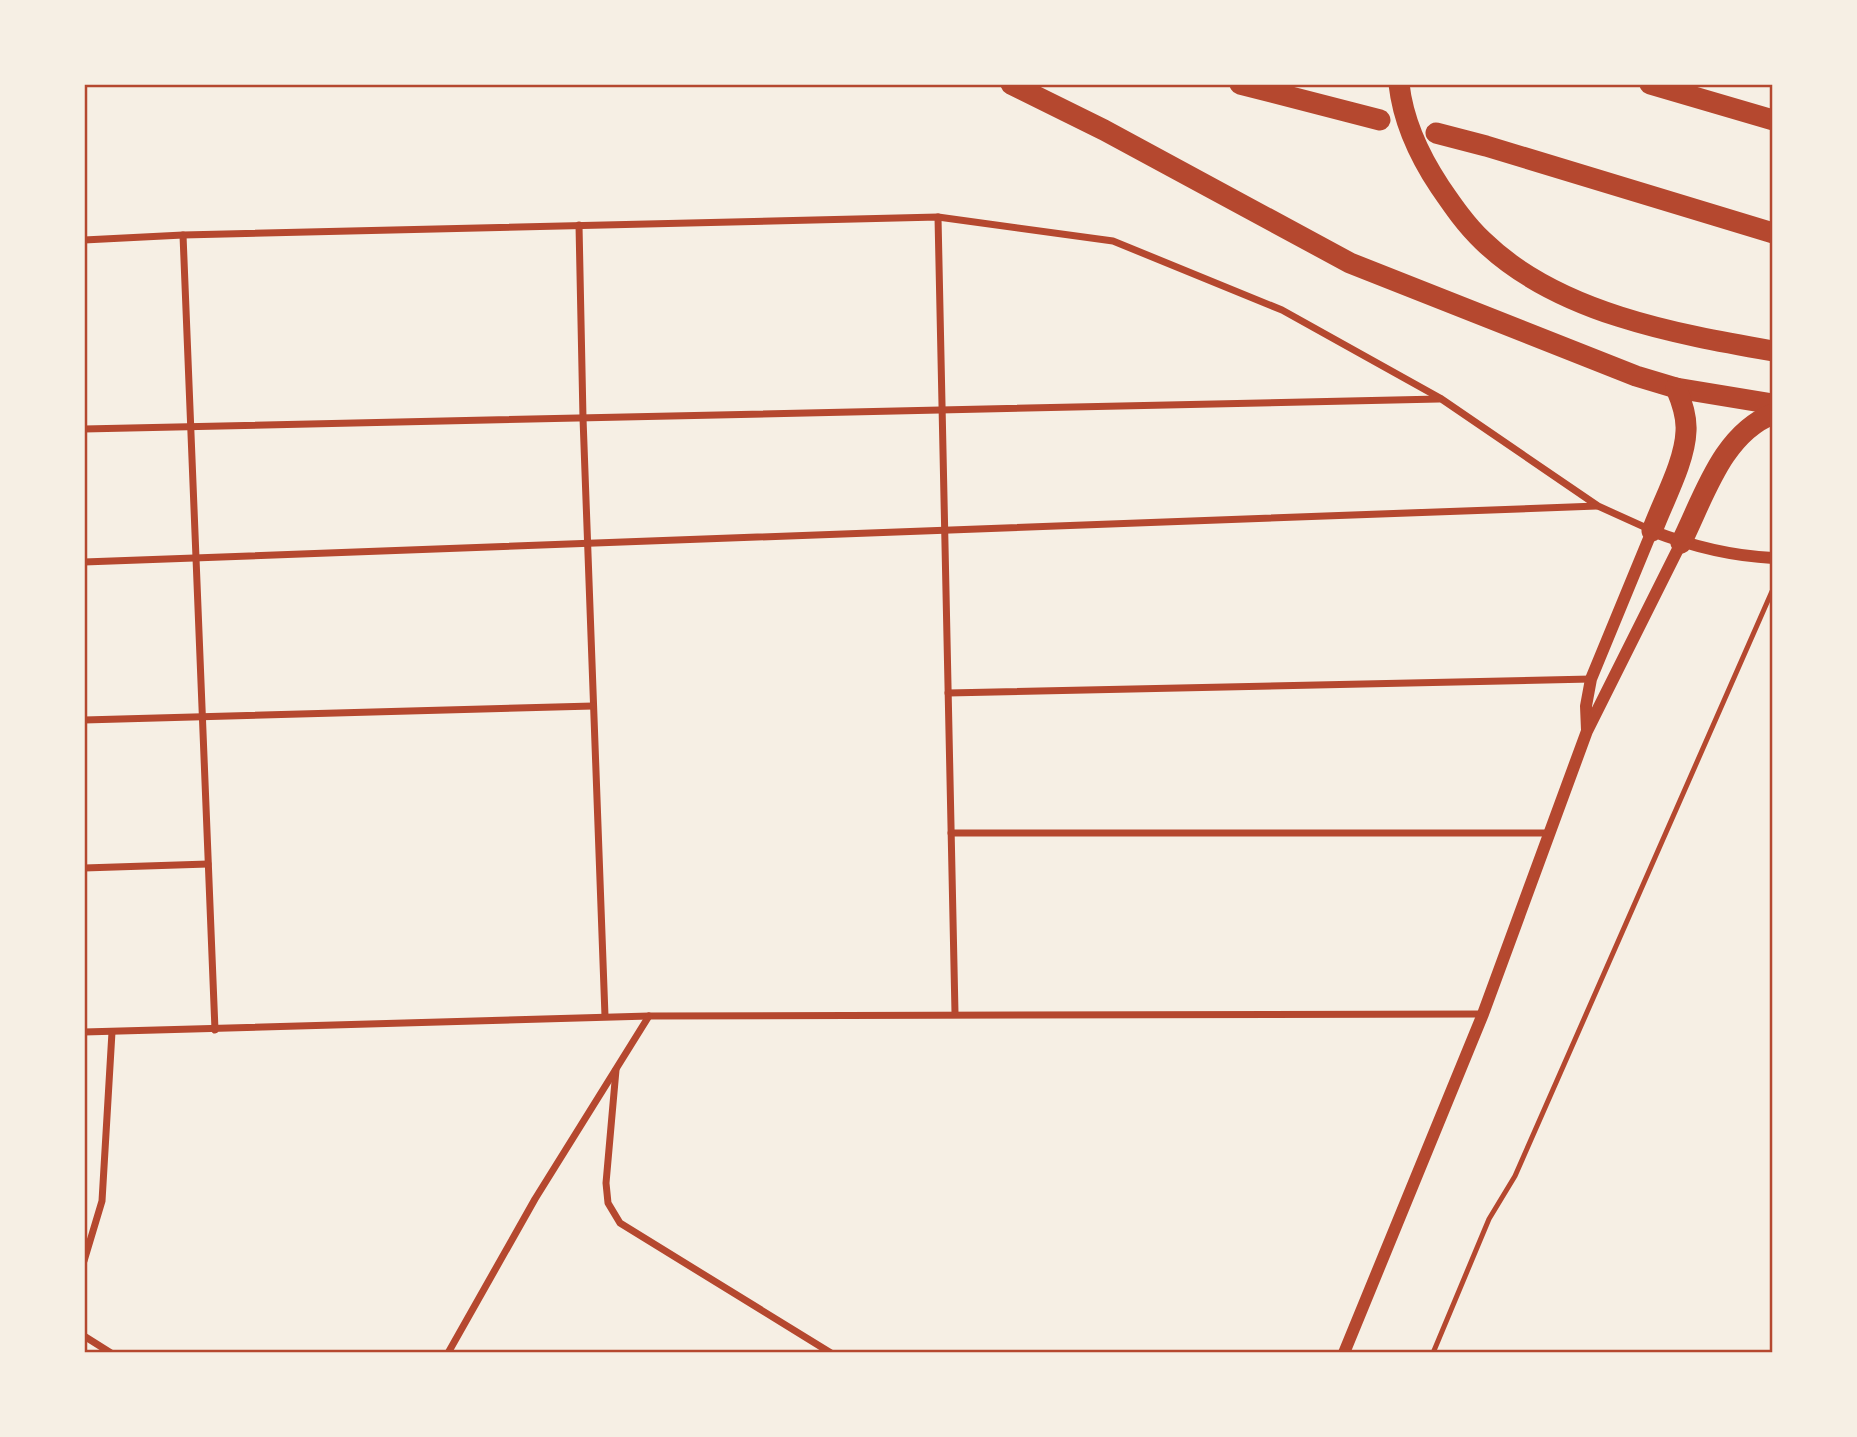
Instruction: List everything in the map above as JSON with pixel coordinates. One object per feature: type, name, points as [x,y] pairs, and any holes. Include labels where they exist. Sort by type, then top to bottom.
[{"type":"highway","points":[[1011,84],[1128,143],[1350,262],[1636,376],[1676,388],[1773,404]]},
{"type":"highway","points":[[1240,84],[1380,120]]},
{"type":"highway","points":[[1398,84],[1412,132],[1430,172],[1454,209],[1476,234],[1512,264],[1575,300],[1608,313],[1685,334],[1773,351]]},
{"type":"highway","points":[[1650,84],[1773,120]]},
{"type":"highway","points":[[1436,134],[1486,146],[1773,233]]},
{"type":"highway","points":[[1652,531],[1683,452],[1686,431],[1684,408],[1676,388]]},
{"type":"highway","points":[[1681,543],[1732,444],[1749,427],[1773,414]]},
{"type":"street","points":[[938,217],[956,1013]]},
{"type":"street","points":[[84,240],[183,235],[938,217],[1113,241],[1282,310],[1440,398],[1598,506],[1681,543],[1719,552],[1773,558]]},
{"type":"street","points":[[579,225],[587,544],[605,1016]]},
{"type":"street","points":[[183,235],[215,1030]]},
{"type":"street","points":[[84,429],[1440,398]]},
{"type":"street","points":[[84,562],[1598,506]]},
{"type":"street","points":[[1587,731],[1586,706],[1591,679],[1652,531]]},
{"type":"street","points":[[1344,1353],[1483,1014],[1587,731],[1681,543]]},
{"type":"street","points":[[948,693],[1591,679]]},
{"type":"street","points":[[84,720],[593,706]]},
{"type":"street","points":[[951,833],[1551,833]]},
{"type":"street","points":[[84,869],[208,864]]},
{"type":"street","points":[[84,1032],[605,1016],[956,1013],[1483,1014]]},
{"type":"street","points":[[449,1353],[535,1199],[649,1016]]},
{"type":"street","points":[[84,1261],[102,1201],[112,1032]]},
{"type":"street","points":[[616,1070],[606,1183],[608,1203],[620,1223],[831,1353]]},
{"type":"street","points":[[84,1336],[111,1353]]},
{"type":"lane","points":[[1433,1353],[1489,1219],[1515,1176],[1773,589]]}]
